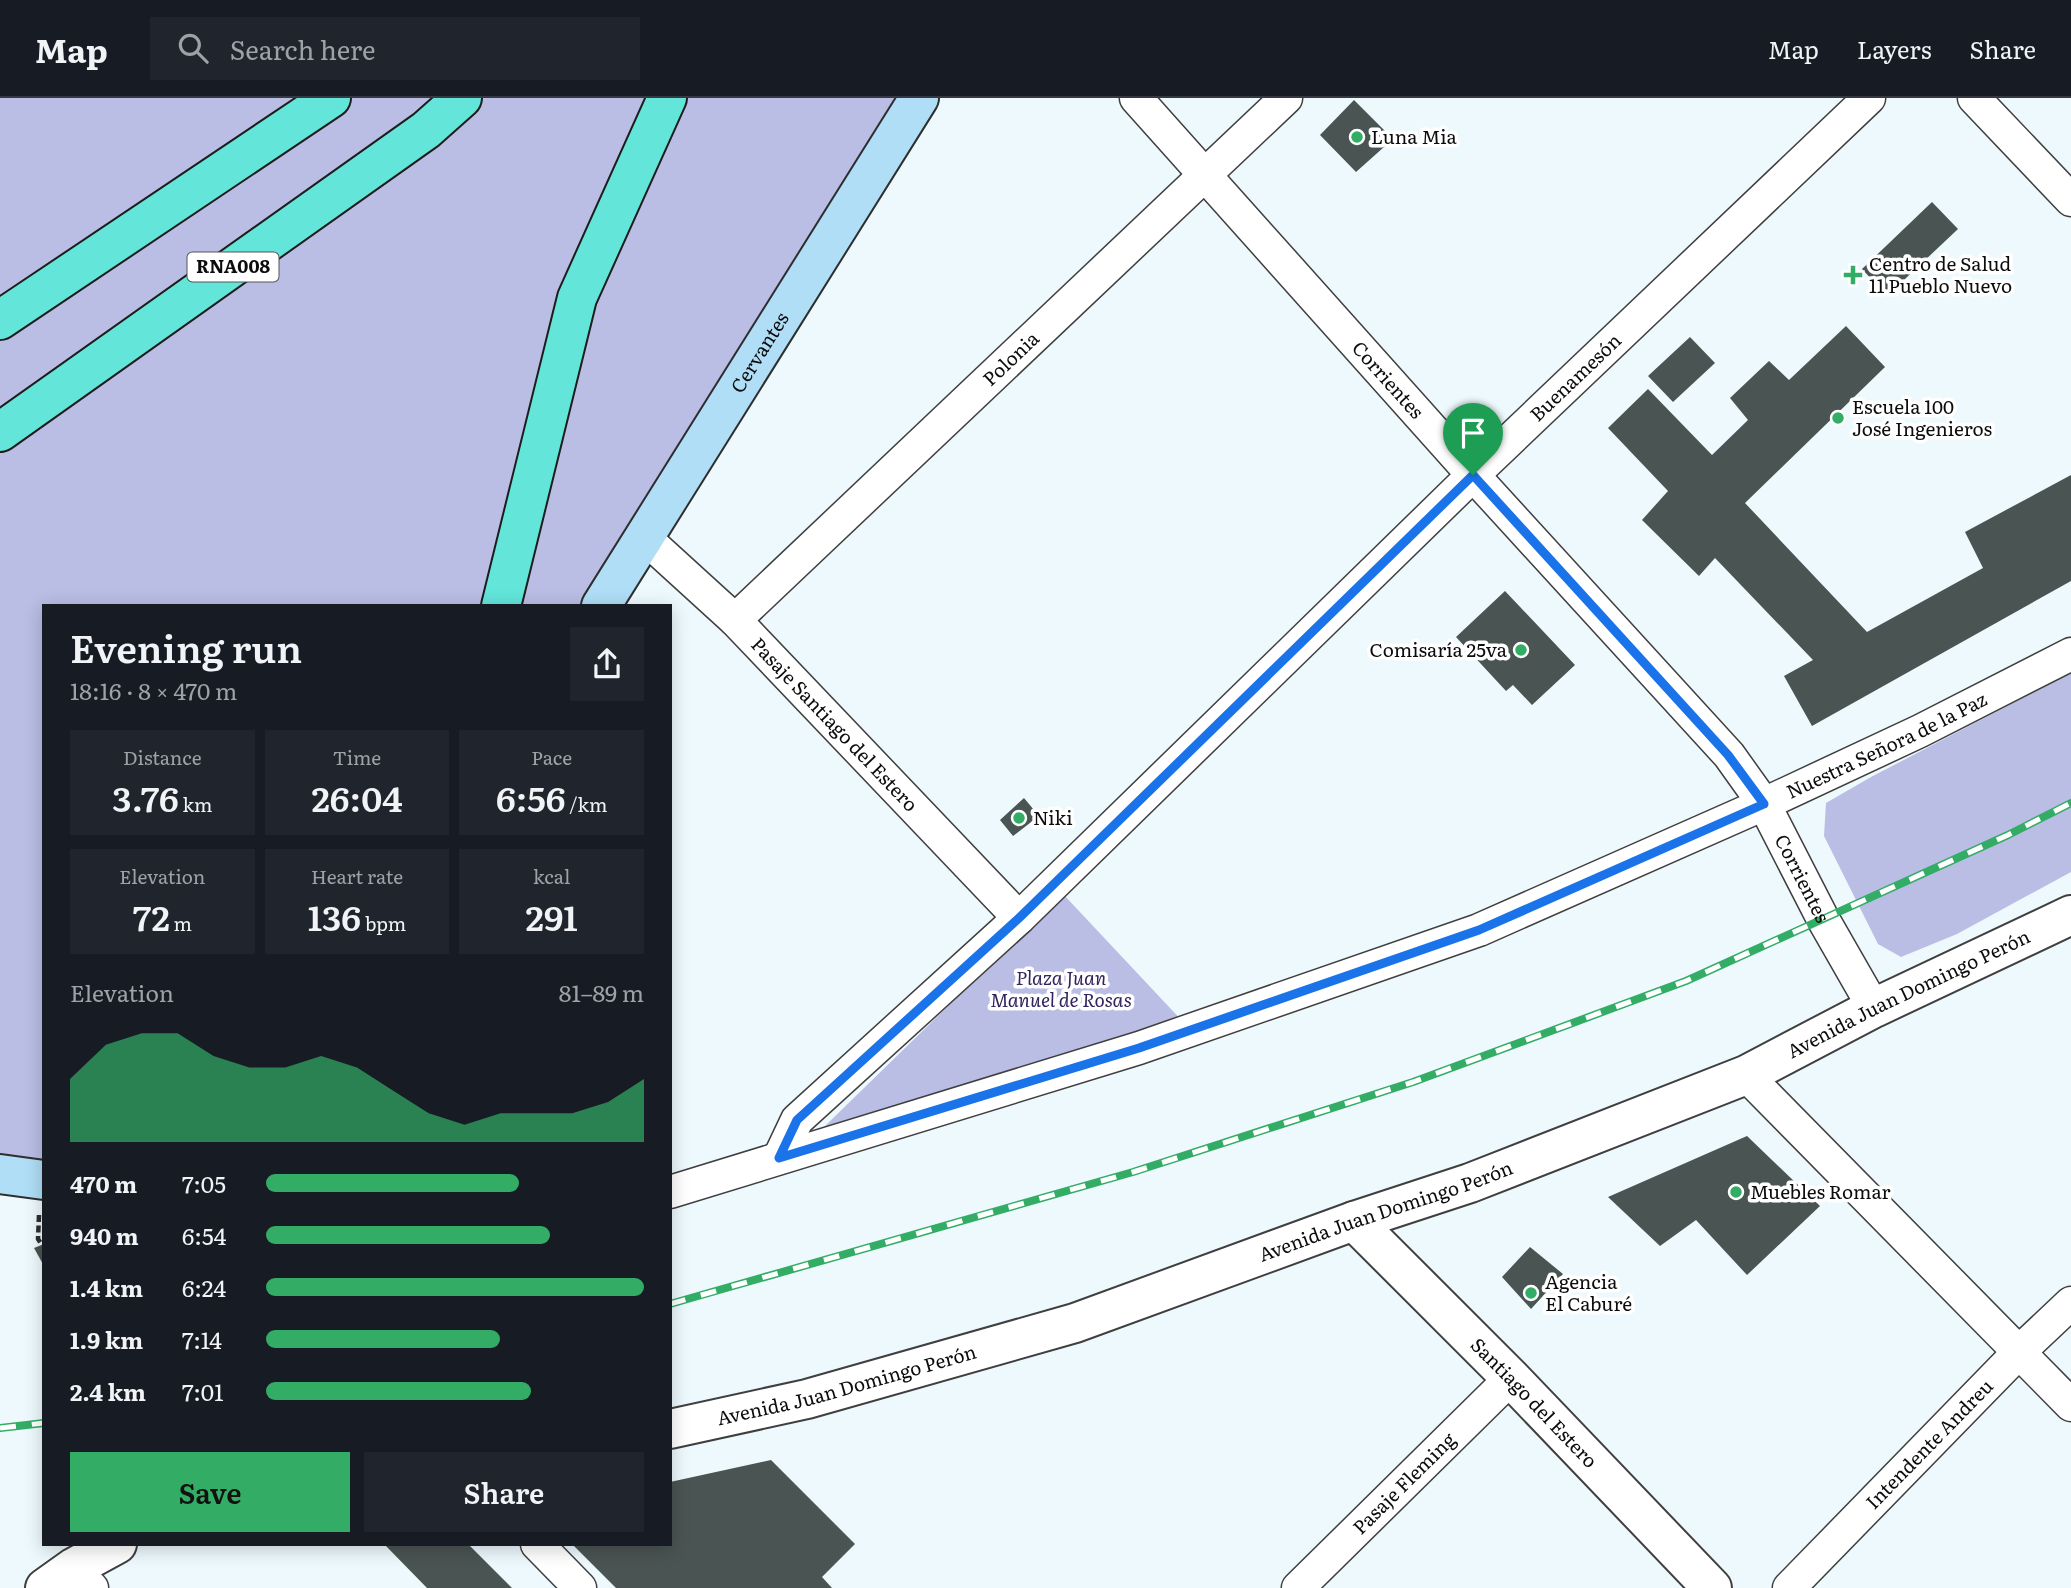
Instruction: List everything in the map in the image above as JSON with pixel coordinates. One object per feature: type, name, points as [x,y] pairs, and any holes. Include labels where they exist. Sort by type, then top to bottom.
[{"type":"highway","points":[[0,320],[331,98]]},
{"type":"highway","name":"RNA008","points":[[0,432],[426,130],[462,98]]},
{"type":"highway","points":[[501,604],[577,298],[667,98]]},
{"type":"main road","name":"Cervantes","points":[[602,604],[919,98]]},
{"type":"main road","points":[[0,1174],[42,1180]]},
{"type":"street","name":"Corrientes","points":[[1136,98],[1728,755],[1764,804],[1823,919],[1874,1008]]},
{"type":"street","name":"Polonia","points":[[735,621],[1286,98]]},
{"type":"street","name":"Buenamesón","points":[[779,1158],[797,1120],[1019,918],[1473,475],[1869,98]]},
{"type":"street","points":[[1974,98],[2071,200]]},
{"type":"street","name":"Pasaje Santiago del Estero","points":[[645,538],[735,621],[1019,918]]},
{"type":"street","name":"Nuestra Señora de la Paz","points":[[672,1191],[1139,1048],[1479,930],[1764,804],[1920,731],[2071,654]]},
{"type":"street","name":"Avenida Juan Domingo Perón","points":[[672,1429],[807,1399],[1076,1323],[1354,1221],[1470,1183],[1746,1075],[1874,1008],[2071,915]]},
{"type":"street","points":[[1746,1075],[2071,1405]]},
{"type":"street","name":"Santiago del Estero","points":[[1354,1221],[1511,1378],[1712,1588]]},
{"type":"street","name":"Intendente Andreu","points":[[1789,1588],[2019,1352],[2071,1303]]},
{"type":"street","name":"Pasaje Fleming","points":[[1298,1588],[1511,1378]]},
{"type":"street","points":[[70,1581],[114,1546]]},
{"type":"street","points":[[539,1546],[580,1588]]},
{"type":"green space","points":[[0,98],[919,98],[602,604],[42,604],[42,1180],[0,1174]]},
{"type":"green space","points":[[2071,673],[2071,872],[1957,934],[1901,957],[1878,944],[1824,836],[1826,803]]},
{"type":"green space","name":"Plaza Juan Manuel de Rosas","points":[[1063,894],[1185,1024],[823,1128]]},
{"type":"building","name":"Luna Mia","points":[[1354,100],[1393,139],[1356,172],[1320,135]]},
{"type":"building","points":[[1932,202],[1958,229],[1887,296],[1862,269]]},
{"type":"building","points":[[1846,326],[1885,367],[1745,503],[1867,632],[1983,568],[1965,532],[2071,475],[2071,581],[1812,726],[1784,676],[1813,660],[1715,558],[1699,576],[1642,520],[1668,491],[1608,428],[1648,389],[1712,455],[1748,420],[1730,398],[1769,361],[1789,380]]},
{"type":"building","points":[[1690,337],[1715,363],[1673,402],[1648,376]]},
{"type":"building","points":[[1505,591],[1575,665],[1532,705],[1513,685],[1506,691],[1456,637]]},
{"type":"building","name":"Niki","points":[[1024,798],[1039,816],[1013,836],[1000,820]]},
{"type":"building","name":"Muebles Romar","points":[[1747,1136],[1820,1206],[1747,1275],[1696,1220],[1660,1246],[1608,1197]]},
{"type":"building","points":[[42,1245],[42,1262],[34,1248]]},
{"type":"building","name":"Agencia El Caburé","points":[[1530,1247],[1563,1274],[1531,1309],[1502,1277]]},
{"type":"building","points":[[771,1460],[855,1544],[822,1577],[832,1588],[616,1588],[574,1546],[672,1546],[672,1482]]},
{"type":"building","points":[[386,1546],[470,1546],[512,1588],[427,1588]]},
{"type":"railway","points":[[672,1303],[1133,1172],[1413,1082],[1686,981],[2008,835],[2071,803]]},
{"type":"railway","points":[[0,1428],[42,1423]]},
{"type":"place","name":"Luna Mia","points":[[1357,137]]},
{"type":"place","name":"Centro de Salud 11 Pueblo Nuevo","points":[[1853,275]]},
{"type":"place","name":"Escuela 100 José Ingenieros","points":[[1838,418]]},
{"type":"place","name":"Comisaría 25va","points":[[1521,650]]},
{"type":"place","name":"Niki","points":[[1019,818]]},
{"type":"place","name":"Muebles Romar","points":[[1736,1192]]},
{"type":"place","name":"Agencia El Caburé","points":[[1531,1293]]},
{"type":"route","points":[[1473,475],[1728,755],[1764,804],[1479,930],[1139,1048],[779,1158],[797,1120],[1019,918],[1473,475]]}]
